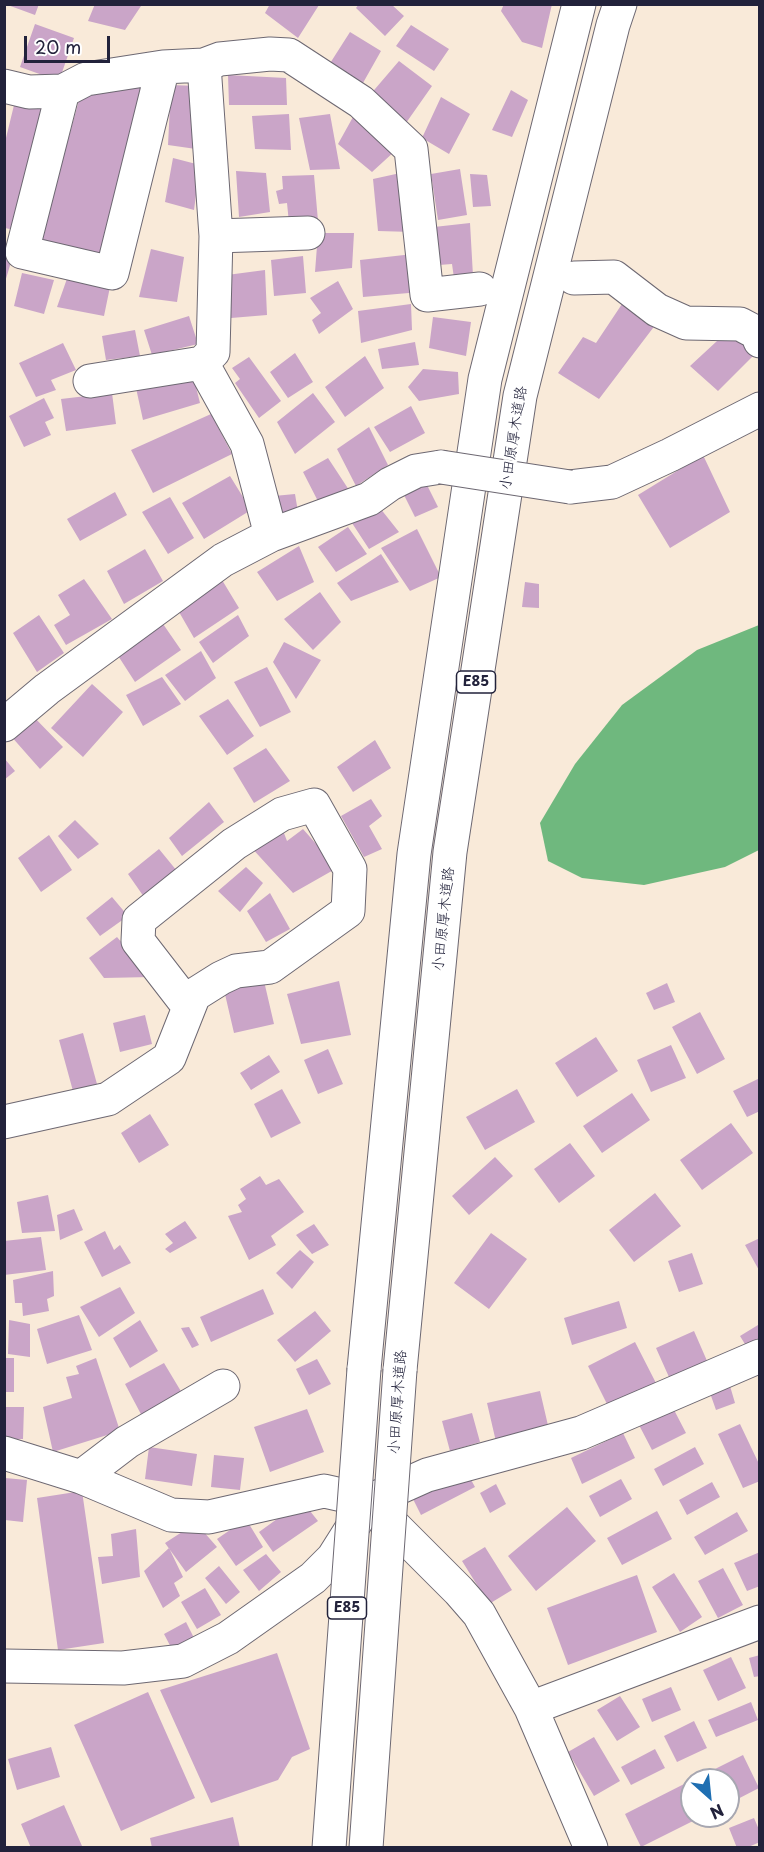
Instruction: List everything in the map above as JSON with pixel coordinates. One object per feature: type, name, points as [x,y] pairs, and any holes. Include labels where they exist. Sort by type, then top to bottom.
[{"type":"main road","name":"E85","points":[[329,1848],[364,1369],[414,854],[485,379],[579,4]]},
{"type":"main road","name":"小田原厚木道路","points":[[366,1848],[400,1370],[450,852],[520,396],[620,4]]},
{"type":"main road","points":[[4,86],[29,92],[63,91],[86,79],[163,67],[204,65],[220,59],[270,54],[289,55],[361,102],[411,149],[427,295],[480,289]]},
{"type":"main road","points":[[90,381],[202,363],[213,352],[216,236],[204,65]]},
{"type":"main road","points":[[63,91],[22,252],[112,273],[163,67]]},
{"type":"main road","points":[[216,236],[308,233]]},
{"type":"main road","points":[[574,278],[614,277],[657,310],[686,323],[740,324],[757,333],[759,341]]},
{"type":"main road","points":[[202,363],[247,444],[271,535]]},
{"type":"main road","points":[[4,725],[47,689],[223,560],[271,535],[369,499],[390,484],[416,471],[441,467],[570,487],[612,482],[759,409]]},
{"type":"main road","points":[[4,1122],[108,1099],[169,1058],[194,995],[236,971],[270,967],[348,911],[350,869],[314,805],[282,814],[234,844],[139,920],[138,941],[189,1007]]},
{"type":"main road","points":[[4,1666],[123,1668],[183,1660],[228,1638],[313,1578],[333,1558],[369,1502],[427,1474],[581,1433],[759,1356]]},
{"type":"main road","points":[[81,1477],[127,1442],[223,1386]]},
{"type":"main road","points":[[4,1453],[81,1477],[171,1515],[209,1517],[324,1491],[369,1502],[459,1591],[479,1614],[531,1708],[591,1848]]},
{"type":"main road","points":[[531,1708],[759,1622]]},
{"type":"green space","points":[[759,625],[759,850],[725,867],[644,885],[582,878],[548,861],[540,823],[575,764],[622,705],[697,650]]},
{"type":"building","points":[[5,4],[39,4],[35,15]]},
{"type":"building","points":[[95,4],[139,4],[141,6],[125,30],[88,21]]},
{"type":"building","points":[[270,4],[319,5],[298,38],[265,13]]},
{"type":"building","points":[[359,4],[391,4],[404,16],[385,36],[356,8]]},
{"type":"building","points":[[504,4],[552,4],[542,48],[522,42],[501,11]]},
{"type":"building","points":[[35,24],[74,38],[59,81],[20,67]]},
{"type":"building","points":[[411,25],[449,49],[434,71],[396,46]]},
{"type":"building","points":[[350,32],[381,51],[359,90],[327,68]]},
{"type":"building","points":[[399,61],[432,86],[406,123],[369,96]]},
{"type":"building","points":[[228,75],[286,78],[287,105],[229,105]]},
{"type":"building","points":[[153,80],[110,260],[40,241],[81,93]]},
{"type":"building","points":[[171,85],[197,86],[196,149],[168,145]]},
{"type":"building","points":[[511,90],[528,100],[512,137],[492,130]]},
{"type":"building","points":[[16,97],[54,98],[19,231],[5,228],[5,142]]},
{"type":"building","points":[[441,97],[470,114],[449,154],[422,138]]},
{"type":"building","points":[[289,114],[291,150],[255,149],[252,116]]},
{"type":"building","points":[[330,114],[340,169],[310,170],[299,118]]},
{"type":"building","points":[[353,117],[395,151],[372,172],[338,144]]},
{"type":"building","points":[[173,158],[200,165],[194,210],[165,202]]},
{"type":"building","points":[[460,169],[467,215],[438,220],[431,174]]},
{"type":"building","points":[[236,171],[266,173],[270,212],[239,217]]},
{"type":"building","points":[[405,172],[413,232],[378,231],[373,179]]},
{"type":"building","points":[[470,174],[487,175],[491,206],[473,207]]},
{"type":"building","points":[[314,175],[318,221],[289,223],[287,203],[279,204],[276,191],[283,189],[282,176]]},
{"type":"building","points":[[470,223],[473,276],[454,278],[452,264],[439,265],[434,227]]},
{"type":"building","points":[[318,233],[354,233],[352,268],[315,272]]},
{"type":"building","points":[[4,246],[15,249],[5,282],[4,282]]},
{"type":"building","points":[[151,249],[184,257],[177,302],[139,297]]},
{"type":"building","points":[[413,254],[420,292],[363,297],[360,260]]},
{"type":"building","points":[[303,256],[306,293],[274,296],[271,260]]},
{"type":"building","points":[[265,270],[267,315],[231,318],[227,275]]},
{"type":"building","points":[[22,273],[54,280],[44,314],[14,306]]},
{"type":"building","points":[[69,273],[111,282],[104,316],[57,307]]},
{"type":"building","points":[[338,281],[353,309],[319,334],[312,320],[321,313],[310,298]]},
{"type":"building","points":[[411,304],[412,330],[361,343],[358,311]]},
{"type":"building","points":[[622,304],[656,324],[599,399],[558,373],[583,337],[596,343]]},
{"type":"building","points":[[189,316],[198,344],[152,355],[144,330]]},
{"type":"building","points":[[433,317],[471,322],[466,356],[429,348]]},
{"type":"building","points":[[730,329],[753,356],[718,391],[690,366]]},
{"type":"building","points":[[135,330],[140,356],[106,360],[102,336]]},
{"type":"building","points":[[415,342],[419,365],[382,369],[378,349]]},
{"type":"building","points":[[63,343],[76,370],[51,380],[56,390],[36,397],[19,363]]},
{"type":"building","points":[[295,353],[313,382],[288,398],[270,372]]},
{"type":"building","points":[[365,356],[384,388],[345,417],[325,387]]},
{"type":"building","points":[[249,357],[281,401],[259,418],[235,383],[240,379],[232,368]]},
{"type":"building","points":[[423,369],[458,372],[459,394],[419,401],[408,387]]},
{"type":"building","points":[[193,375],[200,403],[143,420],[136,388]]},
{"type":"building","points":[[112,393],[116,424],[66,431],[61,399]]},
{"type":"building","points":[[313,393],[335,422],[295,454],[277,422]]},
{"type":"building","points":[[44,398],[54,418],[45,422],[51,435],[24,447],[9,416]]},
{"type":"building","points":[[411,406],[425,433],[390,452],[374,427]]},
{"type":"building","points":[[211,414],[232,454],[153,493],[131,450]]},
{"type":"building","points":[[369,427],[388,465],[356,486],[337,449]]},
{"type":"building","points":[[703,455],[730,512],[670,548],[638,495]]},
{"type":"building","points":[[328,458],[349,490],[322,509],[303,472]]},
{"type":"building","points":[[230,476],[251,510],[204,539],[182,503]]},
{"type":"building","points":[[425,481],[438,507],[415,517],[402,491]]},
{"type":"building","points":[[115,492],[127,515],[80,541],[67,519]]},
{"type":"building","points":[[295,494],[299,518],[279,524],[274,496]]},
{"type":"building","points":[[170,497],[194,538],[168,554],[142,512]]},
{"type":"building","points":[[380,508],[399,532],[369,549],[352,523]]},
{"type":"building","points":[[348,527],[367,554],[336,572],[318,547]]},
{"type":"building","points":[[417,529],[441,577],[410,591],[381,548]]},
{"type":"building","points":[[299,546],[314,582],[277,601],[257,572]]},
{"type":"building","points":[[145,549],[163,581],[124,604],[107,571]]},
{"type":"building","points":[[381,554],[399,582],[351,601],[337,583]]},
{"type":"building","points":[[219,575],[239,608],[194,638],[175,605]]},
{"type":"building","points":[[84,579],[112,619],[66,645],[54,625],[70,615],[58,595]]},
{"type":"building","points":[[525,582],[539,584],[539,608],[522,607]]},
{"type":"building","points":[[320,592],[341,622],[313,650],[284,619]]},
{"type":"building","points":[[39,615],[64,653],[37,672],[13,633]]},
{"type":"building","points":[[238,615],[249,636],[213,663],[199,642]]},
{"type":"building","points":[[161,621],[181,650],[135,682],[115,651]]},
{"type":"building","points":[[284,642],[321,660],[296,699],[273,662]]},
{"type":"building","points":[[201,651],[216,678],[185,701],[165,675]]},
{"type":"building","points":[[267,667],[291,712],[260,727],[234,682]]},
{"type":"building","points":[[162,677],[181,704],[143,726],[126,695]]},
{"type":"building","points":[[92,684],[123,712],[83,757],[51,728]]},
{"type":"building","points":[[228,699],[254,736],[227,755],[199,716]]},
{"type":"building","points":[[30,713],[63,747],[40,769],[10,735]]},
{"type":"building","points":[[375,740],[391,768],[353,792],[337,767]]},
{"type":"building","points":[[266,748],[290,781],[254,803],[233,768]]},
{"type":"building","points":[[4,758],[15,771],[4,780]]},
{"type":"building","points":[[371,799],[382,816],[369,826],[382,849],[364,857],[341,816]]},
{"type":"building","points":[[209,802],[224,822],[182,856],[169,838]]},
{"type":"building","points":[[75,820],[99,844],[78,859],[58,836]]},
{"type":"building","points":[[282,828],[287,841],[303,829],[337,868],[293,893],[249,845]]},
{"type":"building","points":[[49,835],[72,870],[41,892],[18,858]]},
{"type":"building","points":[[159,849],[177,871],[144,897],[128,874]]},
{"type":"building","points":[[246,867],[263,883],[240,912],[218,891]]},
{"type":"building","points":[[270,893],[290,929],[266,942],[247,911]]},
{"type":"building","points":[[112,897],[128,916],[100,936],[86,918]]},
{"type":"building","points":[[117,937],[151,977],[104,978],[89,958]]},
{"type":"building","points":[[264,981],[274,1024],[234,1033],[224,990]]},
{"type":"building","points":[[339,981],[351,1035],[301,1044],[287,994]]},
{"type":"building","points":[[667,983],[675,1002],[654,1010],[646,993]]},
{"type":"building","points":[[700,1012],[725,1059],[697,1074],[672,1027]]},
{"type":"building","points":[[145,1015],[152,1044],[120,1052],[113,1023]]},
{"type":"building","points":[[83,1033],[100,1095],[76,1102],[59,1040]]},
{"type":"building","points":[[596,1037],[618,1071],[577,1097],[555,1063]]},
{"type":"building","points":[[671,1045],[686,1078],[651,1092],[637,1060]]},
{"type":"building","points":[[328,1049],[343,1084],[318,1094],[304,1060]]},
{"type":"building","points":[[269,1055],[280,1072],[251,1090],[240,1073]]},
{"type":"building","points":[[760,1078],[760,1111],[747,1117],[733,1091]]},
{"type":"building","points":[[282,1089],[301,1123],[271,1138],[254,1104]]},
{"type":"building","points":[[517,1089],[535,1122],[485,1150],[466,1117]]},
{"type":"building","points":[[632,1093],[650,1120],[602,1153],[583,1126]]},
{"type":"building","points":[[150,1114],[169,1145],[139,1163],[121,1133]]},
{"type":"building","points":[[731,1123],[753,1153],[702,1190],[680,1160]]},
{"type":"building","points":[[570,1143],[595,1176],[559,1203],[534,1169]]},
{"type":"building","points":[[495,1157],[513,1176],[469,1215],[452,1196]]},
{"type":"building","points":[[260,1176],[266,1185],[279,1179],[304,1212],[271,1236],[276,1245],[249,1260],[228,1216],[242,1212],[238,1205],[246,1199],[240,1189]]},
{"type":"building","points":[[655,1193],[681,1226],[634,1262],[609,1230]]},
{"type":"building","points":[[48,1195],[55,1231],[22,1233],[17,1202]]},
{"type":"building","points":[[74,1209],[83,1230],[60,1240],[57,1215]]},
{"type":"building","points":[[185,1221],[197,1238],[170,1253],[165,1249],[173,1243],[165,1234]]},
{"type":"building","points":[[314,1224],[329,1245],[312,1254],[296,1235]]},
{"type":"building","points":[[105,1231],[114,1250],[120,1245],[131,1263],[102,1277],[84,1242]]},
{"type":"building","points":[[491,1233],[527,1259],[489,1309],[454,1283]]},
{"type":"building","points":[[41,1237],[46,1270],[4,1275],[4,1241]]},
{"type":"building","points":[[760,1238],[760,1272],[745,1245]]},
{"type":"building","points":[[300,1250],[314,1262],[292,1289],[276,1273]]},
{"type":"building","points":[[692,1253],[703,1284],[679,1292],[668,1261]]},
{"type":"building","points":[[53,1271],[54,1296],[47,1299],[49,1311],[23,1316],[22,1303],[15,1303],[13,1280]]},
{"type":"building","points":[[120,1287],[135,1313],[99,1337],[80,1307]]},
{"type":"building","points":[[263,1289],[274,1314],[211,1342],[200,1317]]},
{"type":"building","points":[[619,1301],[627,1328],[572,1345],[564,1318]]},
{"type":"building","points":[[315,1311],[331,1331],[295,1362],[277,1340]]},
{"type":"building","points":[[79,1315],[92,1350],[47,1364],[37,1329]]},
{"type":"building","points":[[9,1320],[30,1324],[30,1357],[8,1354]]},
{"type":"building","points":[[140,1320],[158,1351],[130,1368],[113,1338]]},
{"type":"building","points":[[758,1325],[760,1349],[751,1354],[740,1336]]},
{"type":"building","points":[[189,1327],[199,1345],[192,1348],[181,1328]]},
{"type":"building","points":[[694,1331],[711,1370],[673,1386],[656,1348]]},
{"type":"building","points":[[635,1342],[657,1385],[610,1410],[588,1366]]},
{"type":"building","points":[[4,1358],[14,1358],[14,1392],[4,1392]]},
{"type":"building","points":[[96,1358],[120,1431],[53,1452],[43,1407],[72,1398],[66,1377],[79,1374],[76,1366]]},
{"type":"building","points":[[317,1359],[331,1384],[309,1395],[296,1369]]},
{"type":"building","points":[[164,1363],[182,1393],[143,1418],[125,1384]]},
{"type":"building","points":[[730,1386],[735,1403],[716,1410],[710,1393]]},
{"type":"building","points":[[540,1391],[550,1434],[497,1446],[487,1403]]},
{"type":"building","points":[[4,1407],[24,1407],[23,1439],[4,1439]]},
{"type":"building","points":[[673,1408],[686,1433],[652,1450],[639,1425]]},
{"type":"building","points":[[307,1409],[324,1452],[270,1472],[254,1427]]},
{"type":"building","points":[[472,1413],[480,1442],[450,1451],[442,1421]]},
{"type":"building","points":[[740,1424],[760,1466],[760,1481],[743,1488],[718,1434]]},
{"type":"building","points":[[623,1433],[635,1458],[582,1484],[571,1458]]},
{"type":"building","points":[[149,1447],[197,1454],[192,1486],[145,1479]]},
{"type":"building","points":[[695,1447],[704,1464],[663,1486],[654,1469]]},
{"type":"building","points":[[214,1455],[244,1458],[240,1490],[211,1487]]},
{"type":"building","points":[[463,1465],[475,1487],[421,1515],[410,1493]]},
{"type":"building","points":[[5,1478],[27,1480],[23,1522],[5,1520]]},
{"type":"building","points":[[621,1479],[632,1499],[600,1517],[589,1496]]},
{"type":"building","points":[[712,1482],[720,1497],[687,1515],[679,1500]]},
{"type":"building","points":[[496,1484],[506,1504],[490,1513],[480,1493]]},
{"type":"building","points":[[82,1491],[104,1643],[58,1650],[37,1498]]},
{"type":"building","points":[[302,1501],[318,1521],[273,1552],[259,1532]]},
{"type":"building","points":[[567,1507],[596,1541],[536,1591],[508,1556]]},
{"type":"building","points":[[657,1511],[672,1539],[622,1565],[607,1538]]},
{"type":"building","points":[[737,1512],[748,1531],[705,1555],[694,1537]]},
{"type":"building","points":[[246,1519],[263,1547],[236,1566],[217,1539]]},
{"type":"building","points":[[196,1523],[217,1547],[186,1572],[165,1543]]},
{"type":"building","points":[[136,1529],[140,1577],[102,1584],[98,1557],[113,1556],[111,1534]]},
{"type":"building","points":[[485,1547],[512,1590],[489,1604],[462,1561]]},
{"type":"building","points":[[169,1548],[183,1577],[174,1583],[180,1596],[163,1608],[144,1571]]},
{"type":"building","points":[[760,1552],[760,1586],[747,1591],[734,1563]]},
{"type":"building","points":[[266,1554],[281,1572],[259,1591],[243,1570]]},
{"type":"building","points":[[219,1566],[240,1592],[226,1604],[205,1578]]},
{"type":"building","points":[[723,1568],[743,1605],[718,1618],[698,1581]]},
{"type":"building","points":[[674,1573],[702,1617],[680,1632],[652,1587]]},
{"type":"building","points":[[637,1575],[657,1632],[568,1665],[547,1608]]},
{"type":"building","points":[[205,1588],[221,1615],[197,1629],[181,1602]]},
{"type":"building","points":[[186,1622],[198,1646],[176,1657],[164,1634]]},
{"type":"building","points":[[277,1653],[310,1749],[292,1757],[278,1780],[211,1803],[160,1690]]},
{"type":"building","points":[[760,1655],[760,1676],[754,1677],[749,1658]]},
{"type":"building","points":[[731,1657],[746,1688],[718,1701],[703,1670]]},
{"type":"building","points":[[671,1687],[681,1710],[652,1722],[642,1699]]},
{"type":"building","points":[[148,1692],[195,1798],[121,1831],[74,1725]]},
{"type":"building","points":[[620,1696],[640,1727],[617,1741],[597,1710]]},
{"type":"building","points":[[751,1702],[758,1720],[716,1737],[708,1720]]},
{"type":"building","points":[[694,1721],[707,1748],[677,1762],[664,1736]]},
{"type":"building","points":[[594,1737],[620,1781],[594,1796],[568,1752]]},
{"type":"building","points":[[51,1747],[60,1777],[17,1790],[8,1759]]},
{"type":"building","points":[[655,1749],[665,1768],[631,1785],[621,1767]]},
{"type":"building","points":[[743,1755],[759,1788],[740,1798],[740,1768],[717,1768]]},
{"type":"building","points":[[680,1786],[680,1828],[641,1847],[625,1814]]},
{"type":"building","points":[[64,1805],[82,1846],[31,1848],[21,1824]]},
{"type":"building","points":[[233,1817],[240,1848],[152,1848],[150,1838]]},
{"type":"building","points":[[754,1818],[760,1832],[760,1842],[746,1848],[737,1848],[729,1828],[740,1828],[740,1824]]}]
